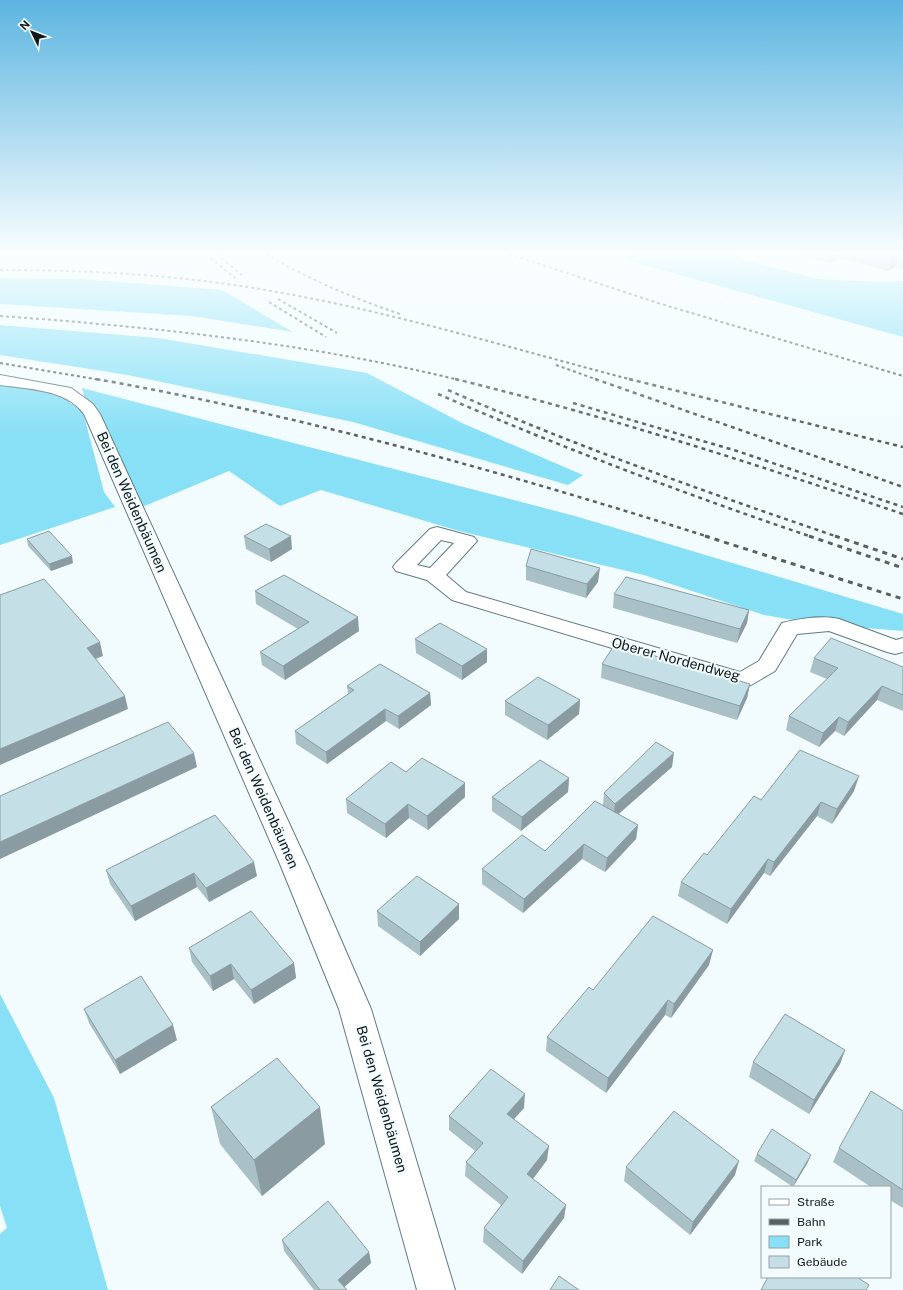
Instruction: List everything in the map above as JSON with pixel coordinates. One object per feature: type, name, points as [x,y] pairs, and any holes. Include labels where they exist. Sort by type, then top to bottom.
[{"type":"street","name":"Bei den Weidenbäumen","points":[[0,380],[64,391],[87,407],[92,414],[294,864],[355,1009],[436,1290]]},
{"type":"street","name":"Oberer Nordendweg","points":[[434,576],[459,596],[743,680],[767,666],[790,628],[831,624],[895,647],[903,645]]},
{"type":"green space","points":[[163,314],[263,314],[293,332],[192,316]]},
{"type":"green space","points":[[821,314],[903,314],[903,337]]},
{"type":"green space","points":[[0,325],[158,338],[367,373],[462,423],[583,475],[568,485],[353,422],[128,375],[0,355]]},
{"type":"green space","points":[[0,384],[57,393],[83,412],[104,492],[115,507],[0,545]]},
{"type":"green space","points":[[82,388],[575,516],[903,614],[903,631],[817,624],[764,615],[644,575],[459,531],[321,490],[280,506],[229,471],[135,510],[87,407]]},
{"type":"green space","points":[[0,994],[54,1098],[108,1290],[0,1290],[0,1234],[7,1228],[0,1206]]},
{"type":"building","points":[[266,524],[291,536],[269,549],[244,536]]},
{"type":"building","points":[[49,531],[72,556],[49,564],[27,539]]},
{"type":"building","points":[[531,549],[600,568],[587,584],[526,566]]},
{"type":"building","points":[[284,575],[358,617],[283,666],[260,652],[309,622],[255,591]]},
{"type":"building","points":[[626,577],[749,610],[740,629],[614,594]]},
{"type":"building","points":[[44,579],[100,642],[87,648],[125,696],[0,749],[0,595]]},
{"type":"building","points":[[440,623],[487,649],[462,666],[415,639]]},
{"type":"building","points":[[831,638],[903,667],[903,695],[882,686],[848,722],[839,717],[823,733],[789,716],[838,668],[814,658]]},
{"type":"building","points":[[615,644],[750,684],[740,706],[602,664]]},
{"type":"building","points":[[380,664],[430,693],[398,716],[385,709],[326,752],[295,731],[354,690],[347,686]]},
{"type":"building","points":[[538,677],[580,700],[548,725],[505,701]]},
{"type":"building","points":[[168,722],[194,753],[0,842],[0,796]]},
{"type":"building","points":[[656,742],[674,753],[615,804],[604,793]]},
{"type":"building","points":[[800,750],[859,776],[837,809],[821,802],[774,862],[768,859],[731,909],[681,882],[704,853],[707,855],[754,796],[761,800]]},
{"type":"building","points":[[422,758],[465,783],[427,816],[408,804],[385,824],[346,799],[391,762],[406,772]]},
{"type":"building","points":[[540,760],[569,778],[522,817],[492,797]]},
{"type":"building","points":[[595,801],[638,825],[607,858],[584,844],[524,899],[482,869],[522,835],[545,851]]},
{"type":"building","points":[[215,815],[254,862],[206,888],[194,873],[131,906],[106,870]]},
{"type":"building","points":[[417,876],[459,904],[420,942],[377,911]]},
{"type":"building","points":[[251,911],[294,963],[251,990],[231,964],[210,976],[189,948]]},
{"type":"building","points":[[653,916],[713,950],[674,1004],[668,1000],[608,1078],[547,1037],[589,987],[593,990]]},
{"type":"building","points":[[141,976],[173,1025],[115,1060],[84,1009]]},
{"type":"building","points":[[785,1014],[845,1050],[814,1100],[753,1062]]},
{"type":"building","points":[[277,1058],[320,1107],[254,1160],[211,1107]]},
{"type":"building","points":[[491,1069],[525,1094],[507,1114],[549,1146],[527,1174],[566,1205],[523,1261],[484,1228],[508,1197],[466,1162],[483,1143],[449,1116]]},
{"type":"building","points":[[871,1091],[903,1111],[903,1190],[839,1148]]},
{"type":"building","points":[[674,1111],[739,1161],[693,1222],[626,1167]]},
{"type":"building","points":[[772,1129],[811,1155],[796,1180],[757,1154]]},
{"type":"building","points":[[328,1201],[369,1252],[338,1280],[347,1290],[320,1290],[282,1240]]},
{"type":"building","points":[[559,1276],[579,1290],[550,1290]]},
{"type":"building","points":[[767,1278],[858,1278],[869,1285],[866,1290],[761,1290]]},
{"type":"railway","points":[[289,314],[326,337]]},
{"type":"railway","points":[[304,314],[337,333]]},
{"type":"railway","points":[[384,314],[633,380]]},
{"type":"railway","points":[[696,314],[903,376]]},
{"type":"railway","points":[[0,316],[115,325],[231,338],[345,356],[459,380]]},
{"type":"railway","points":[[0,363],[101,380]]},
{"type":"railway","points":[[556,365],[598,380]]},
{"type":"railway","points":[[96,379],[251,410],[328,428],[481,469],[633,513],[709,537]]},
{"type":"railway","points":[[455,379],[512,393],[625,425],[792,477],[903,514]]},
{"type":"railway","points":[[595,379],[903,487]]},
{"type":"railway","points":[[633,380],[903,447]]},
{"type":"railway","points":[[448,390],[496,411],[641,468],[838,537]]},
{"type":"railway","points":[[438,394],[530,433],[623,469],[812,537]]},
{"type":"railway","points":[[573,403],[737,451],[903,507]]},
{"type":"railway","points":[[705,536],[903,599]]},
{"type":"railway","points":[[809,536],[903,568]]},
{"type":"railway","points":[[835,536],[903,559]]}]
